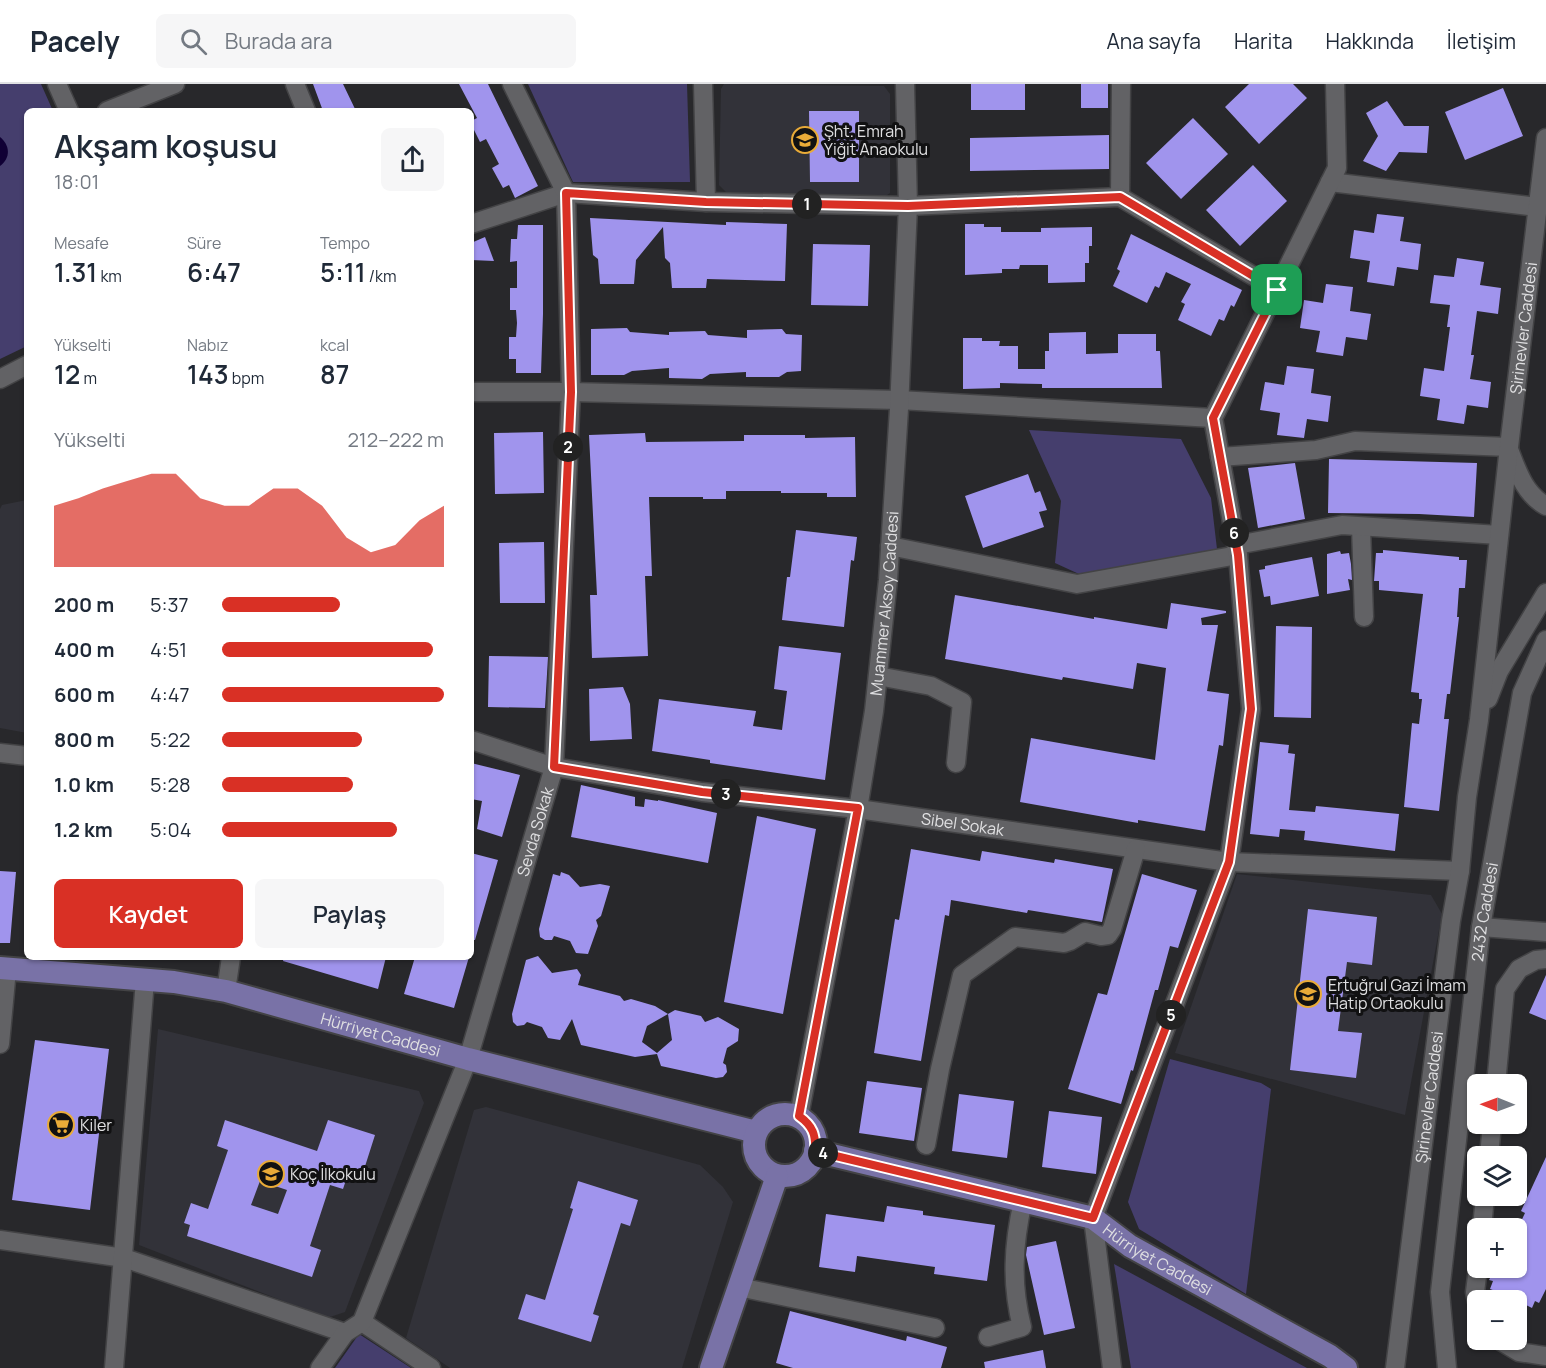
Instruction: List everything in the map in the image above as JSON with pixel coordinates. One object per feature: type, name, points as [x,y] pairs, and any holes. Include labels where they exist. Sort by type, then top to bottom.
[{"type":"main road","name":"Hürriyet Caddesi","points":[[4,968],[145,980],[226,991],[468,1059],[756,1132]]},
{"type":"main road","points":[[789,1113],[799,1116],[813,1129],[816,1137],[815,1156],[804,1171],[786,1177],[777,1176],[767,1171],[759,1163],[755,1154],[756,1132],[770,1117],[789,1113]]},
{"type":"main road","name":"Hürriyet Caddesi","points":[[815,1151],[1093,1218],[1130,1246],[1330,1356],[1346,1368]]},
{"type":"main road","points":[[711,1368],[777,1176]]},
{"type":"street","points":[[57,84],[68,108]]},
{"type":"street","points":[[115,108],[175,84]]},
{"type":"street","points":[[295,84],[305,108]]},
{"type":"street","name":"Sevda Sokak","points":[[362,1322],[468,1059],[554,767],[571,392],[566,193],[512,84]]},
{"type":"street","points":[[703,84],[706,202]]},
{"type":"street","name":"Muammer Aksoy Caddesi","points":[[799,1116],[858,808],[878,676],[890,546],[908,206],[905,84]]},
{"type":"street","points":[[1120,197],[1121,84]]},
{"type":"street","points":[[1112,1368],[1093,1218],[1229,862],[1251,709],[1238,550],[1213,418],[1337,168],[1335,84]]},
{"type":"street","name":"Şirinevler Caddesi","points":[[1395,1368],[1451,921],[1460,871],[1467,797],[1479,720],[1546,138]]},
{"type":"street","points":[[1330,182],[1537,207]]},
{"type":"street","points":[[474,223],[566,193],[706,202],[908,206],[1120,197],[1277,290]]},
{"type":"street","points":[[0,379],[24,367]]},
{"type":"street","points":[[474,392],[571,392],[899,400],[1213,418]]},
{"type":"street","points":[[1220,457],[1316,450],[1355,441],[1509,447],[1523,483],[1535,500],[1546,506]]},
{"type":"street","points":[[890,546],[1077,584],[1238,550],[1341,525],[1499,535]]},
{"type":"street","points":[[1361,527],[1364,618]]},
{"type":"street","points":[[1479,720],[1499,671],[1546,593]]},
{"type":"street","name":"2432 Caddesi","points":[[1446,1368],[1440,1292],[1481,927],[1521,693],[1546,640]]},
{"type":"street","points":[[878,676],[931,686],[962,702],[956,764]]},
{"type":"street","name":"Sibel Sokak","points":[[474,741],[554,767],[702,792],[858,808],[1229,862],[1460,871]]},
{"type":"street","points":[[0,753],[24,756]]},
{"type":"street","points":[[926,1145],[940,1069],[962,975],[1015,937],[1064,943],[1085,932],[1101,936],[1108,935],[1113,929],[1136,849]]},
{"type":"street","points":[[1481,927],[1546,932]]},
{"type":"street","points":[[1497,1074],[1505,989],[1519,969],[1527,964],[1546,959]]},
{"type":"street","points":[[226,991],[231,960]]},
{"type":"street","points":[[0,1044],[4,968]]},
{"type":"street","points":[[114,1368],[145,980]]},
{"type":"street","points":[[988,1337],[1022,1327],[1015,1295],[1014,1257],[1023,1201]]},
{"type":"street","points":[[0,1240],[124,1258],[345,1333]]},
{"type":"street","points":[[739,1287],[935,1328]]},
{"type":"street","points":[[320,1368],[345,1333],[362,1322],[431,1368]]},
{"type":"street","points":[[1516,1350],[1546,1356]]},
{"type":"shaded area","points":[[0,84],[41,84],[52,108],[24,108],[24,347],[0,359]]},
{"type":"shaded area","points":[[528,84],[687,84],[690,182],[573,182]]},
{"type":"shaded area","name":"Şht. Emrah Yiğit Anaokulu","points":[[724,84],[884,86],[890,94],[890,193],[880,200],[727,193],[719,185],[721,89]]},
{"type":"shaded area","points":[[0,137],[6,144],[8,152],[4,163],[0,166]]},
{"type":"shaded area","points":[[1029,430],[1181,439],[1211,498],[1217,549],[1079,574],[1055,563],[1061,501]]},
{"type":"shaded area","points":[[24,501],[24,732],[0,728],[0,509],[2,505]]},
{"type":"shaded area","points":[[1237,874],[1431,895],[1442,914],[1405,1115],[1175,1053]]},
{"type":"shaded area","name":"Koç İlkokulu","points":[[158,1029],[419,1091],[424,1103],[345,1312],[327,1318],[139,1245]]},
{"type":"shaded area","points":[[1170,1059],[1261,1083],[1271,1089],[1246,1294],[1139,1229],[1128,1202]]},
{"type":"shaded area","points":[[486,1107],[700,1165],[723,1187],[733,1202],[682,1368],[450,1368],[406,1338],[474,1110]]},
{"type":"shaded area","points":[[1114,1264],[1307,1368],[1131,1368]]},
{"type":"shaded area","points":[[359,1334],[411,1368],[335,1368]]},
{"type":"building","points":[[313,84],[343,84],[355,108],[322,108]]},
{"type":"building","points":[[459,84],[488,84],[538,186],[515,198],[509,185],[503,188],[492,168],[499,164],[486,139],[480,142],[474,130],[474,120],[477,118],[474,108],[472,108]]},
{"type":"building","points":[[971,84],[1025,84],[1025,110],[971,110]]},
{"type":"building","points":[[1081,84],[1108,84],[1108,108],[1081,108]]},
{"type":"building","points":[[1249,84],[1293,84],[1307,98],[1259,144],[1225,107]]},
{"type":"building","points":[[1503,88],[1523,136],[1465,160],[1445,112]]},
{"type":"building","points":[[1387,101],[1404,126],[1429,126],[1427,153],[1399,152],[1386,171],[1363,161],[1378,136],[1366,113]]},
{"type":"building","points":[[809,111],[859,111],[859,182],[810,182]]},
{"type":"building","points":[[1193,118],[1228,154],[1181,199],[1146,163]]},
{"type":"building","points":[[1109,135],[1109,169],[970,171],[970,138]]},
{"type":"building","points":[[1253,165],[1287,201],[1240,246],[1206,210]]},
{"type":"building","points":[[1377,214],[1404,217],[1400,241],[1421,244],[1418,270],[1397,267],[1394,286],[1367,282],[1370,261],[1350,258],[1354,230],[1374,233]]},
{"type":"building","points":[[590,218],[726,225],[726,222],[787,224],[785,281],[707,279],[706,288],[672,288],[670,263],[665,258],[663,227],[636,260],[634,284],[600,284],[598,259],[593,255]]},
{"type":"building","points":[[965,224],[1001,227],[1001,232],[1041,232],[1041,228],[1092,227],[1089,263],[1085,263],[1085,282],[1048,283],[1048,265],[1020,265],[1019,269],[1002,269],[1002,273],[965,275]]},
{"type":"building","points":[[518,225],[543,225],[541,373],[516,373],[516,359],[509,359],[509,337],[516,337],[517,323],[516,310],[510,310],[510,288],[517,288],[517,261],[510,262],[511,239],[517,239]]},
{"type":"building","points":[[1131,234],[1242,290],[1234,307],[1231,305],[1224,321],[1219,319],[1211,336],[1178,320],[1185,304],[1181,302],[1191,284],[1166,272],[1159,288],[1155,286],[1147,303],[1113,286]]},
{"type":"building","points":[[485,237],[494,261],[474,260],[474,242]]},
{"type":"building","points":[[813,244],[870,245],[868,306],[811,305]]},
{"type":"building","points":[[1457,258],[1484,262],[1480,285],[1501,288],[1498,314],[1477,311],[1471,355],[1474,355],[1470,379],[1491,382],[1488,408],[1467,405],[1464,424],[1437,420],[1440,399],[1420,396],[1424,368],[1444,371],[1450,327],[1447,327],[1450,305],[1430,303],[1434,275],[1454,277]]},
{"type":"building","points":[[1326,284],[1353,287],[1350,311],[1371,314],[1367,340],[1346,337],[1343,356],[1316,352],[1320,331],[1300,328],[1304,300],[1323,303]]},
{"type":"building","points":[[627,328],[630,332],[669,335],[669,332],[705,331],[708,335],[747,338],[747,330],[782,329],[786,334],[802,335],[801,371],[787,372],[779,377],[746,377],[746,372],[710,374],[702,379],[669,378],[669,368],[632,371],[624,375],[591,375],[591,329]]},
{"type":"building","points":[[1086,332],[1086,354],[1118,353],[1118,334],[1156,334],[1156,351],[1160,351],[1162,388],[1042,388],[1042,384],[1000,383],[1000,388],[963,389],[963,338],[1000,341],[999,346],[1018,346],[1018,369],[1045,369],[1045,351],[1049,351],[1049,333]]},
{"type":"building","points":[[1287,366],[1314,369],[1311,393],[1331,396],[1328,422],[1307,419],[1304,438],[1277,435],[1280,413],[1260,410],[1265,382],[1284,385]]},
{"type":"building","points":[[543,432],[544,493],[495,494],[494,433]]},
{"type":"building","points":[[645,433],[646,442],[744,441],[744,435],[805,435],[805,438],[855,437],[856,497],[827,497],[827,493],[726,491],[726,499],[649,497],[652,576],[645,576],[648,656],[592,658],[590,595],[597,595],[589,435]]},
{"type":"building","points":[[1329,459],[1477,463],[1474,517],[1328,513]]},
{"type":"building","points":[[1295,463],[1305,519],[1258,528],[1248,468]]},
{"type":"building","points":[[1028,474],[1035,493],[1040,491],[1047,510],[1039,512],[1044,527],[983,548],[965,496]]},
{"type":"building","points":[[796,530],[857,537],[854,561],[851,560],[844,627],[782,620]]},
{"type":"building","points":[[544,542],[545,603],[500,603],[499,543]]},
{"type":"building","points":[[1383,550],[1459,557],[1459,560],[1467,560],[1465,588],[1459,588],[1457,617],[1459,617],[1450,694],[1447,694],[1444,719],[1449,719],[1439,811],[1404,807],[1412,723],[1419,724],[1422,699],[1419,699],[1419,693],[1411,692],[1423,594],[1379,590],[1379,581],[1374,581],[1376,553],[1383,553]]},
{"type":"building","points":[[1340,551],[1341,554],[1349,553],[1352,580],[1348,579],[1350,590],[1327,594],[1327,554]]},
{"type":"building","points":[[1312,557],[1319,596],[1271,605],[1270,596],[1264,597],[1259,570],[1265,569],[1265,566]]},
{"type":"building","points":[[955,595],[1167,629],[1171,603],[1226,611],[1226,613],[1201,618],[1202,625],[1218,625],[1207,691],[1229,694],[1223,746],[1219,745],[1205,831],[1138,820],[1138,823],[1020,802],[1031,738],[1155,760],[1166,668],[1137,663],[1133,689],[1063,677],[1062,680],[945,659]]},
{"type":"building","points":[[1276,626],[1312,627],[1311,718],[1274,717]]},
{"type":"building","points":[[779,646],[841,653],[825,780],[710,763],[710,760],[652,751],[659,699],[756,711],[753,726],[782,730],[787,691],[774,689]]},
{"type":"building","points":[[489,656],[548,657],[545,708],[488,707]]},
{"type":"building","points":[[623,687],[630,704],[632,739],[590,741],[589,689]]},
{"type":"building","points":[[1260,742],[1289,745],[1288,753],[1295,754],[1289,810],[1315,812],[1316,806],[1399,814],[1395,851],[1304,840],[1305,831],[1280,829],[1279,837],[1250,834]]},
{"type":"building","points":[[474,764],[520,775],[502,837],[477,829],[482,801],[474,800]]},
{"type":"building","points":[[581,785],[635,797],[635,806],[644,807],[645,799],[658,800],[717,813],[708,863],[571,837]]},
{"type":"building","points":[[757,816],[816,829],[783,1014],[724,1002]]},
{"type":"building","points":[[911,849],[980,861],[982,851],[1054,863],[1055,859],[1113,869],[1102,922],[1028,910],[1027,913],[951,900],[949,916],[945,915],[921,1061],[874,1053],[895,919],[899,920]]},
{"type":"building","points":[[474,854],[498,860],[474,940]]},
{"type":"building","points":[[0,871],[16,872],[10,943],[0,943]]},
{"type":"building","points":[[561,872],[569,875],[580,887],[600,884],[610,886],[601,916],[596,920],[598,926],[588,954],[576,953],[570,941],[554,936],[552,940],[540,937],[539,929],[553,874],[560,876]]},
{"type":"building","points":[[1142,874],[1197,890],[1178,948],[1170,946],[1121,1104],[1068,1089],[1098,993],[1107,995]]},
{"type":"building","points":[[1308,909],[1377,917],[1372,965],[1347,962],[1338,1031],[1362,1033],[1356,1078],[1290,1070]]},
{"type":"building","points":[[538,956],[552,973],[577,969],[581,975],[578,985],[620,996],[624,1001],[631,999],[655,1006],[668,1014],[675,1010],[701,1016],[705,1022],[718,1017],[739,1029],[738,1041],[727,1048],[723,1063],[726,1065],[727,1072],[723,1077],[716,1078],[661,1066],[657,1054],[635,1057],[581,1045],[572,1019],[560,1040],[548,1038],[542,1027],[527,1022],[517,1026],[513,1022],[512,1014],[526,960]],"holes":[[[668,1014],[672,1040],[657,1053],[642,1042],[647,1026]]]},
{"type":"building","points":[[283,960],[385,960],[378,989]]},
{"type":"building","points":[[414,960],[468,960],[454,1008],[404,994]]},
{"type":"building","points":[[1546,975],[1546,1020],[1529,1013]]},
{"type":"building","name":"Kiler","points":[[35,1040],[109,1049],[90,1210],[12,1200]]},
{"type":"building","points":[[867,1081],[922,1088],[914,1141],[859,1133]]},
{"type":"building","points":[[959,1094],[1014,1101],[1007,1158],[952,1151]]},
{"type":"building","points":[[1049,1111],[1102,1117],[1096,1174],[1042,1167]]},
{"type":"building","points":[[225,1120],[317,1151],[328,1120],[375,1135],[360,1182],[347,1177],[343,1189],[330,1185],[310,1246],[321,1250],[312,1277],[187,1236],[190,1225],[184,1223],[191,1203],[208,1209],[228,1150],[217,1146]],"holes":[[[260,1181],[287,1190],[278,1214],[251,1205]]]},
{"type":"building","points":[[1546,1157],[1546,1289],[1539,1303],[1535,1301],[1532,1308],[1527,1306],[1527,1290],[1493,1290],[1490,1289],[1493,1281],[1489,1280],[1490,1278],[1527,1278],[1527,1218],[1523,1218],[1525,1213],[1521,1211],[1523,1206],[1527,1206],[1527,1198]]},
{"type":"building","points":[[578,1181],[638,1200],[630,1226],[621,1223],[593,1314],[599,1316],[591,1342],[518,1319],[526,1294],[545,1300],[573,1209],[570,1208]]},
{"type":"building","points":[[887,1206],[923,1211],[923,1215],[995,1225],[987,1281],[934,1274],[935,1267],[857,1256],[855,1272],[819,1267],[826,1214],[884,1222]]},
{"type":"building","points":[[1056,1241],[1075,1328],[1044,1335],[1026,1255],[1027,1247]]},
{"type":"building","points":[[790,1311],[906,1341],[907,1336],[947,1347],[941,1368],[793,1368],[776,1363]]},
{"type":"building","points":[[1043,1350],[1046,1368],[985,1368],[984,1362]]},
{"type":"place","name":"Şht. Emrah Yiğit Anaokulu","points":[[805,140]]},
{"type":"place","name":"Ertuğrul Gazi İmam Hatip Ortaokulu","points":[[1308,994]]},
{"type":"place","name":"Kiler","points":[[61,1125]]},
{"type":"place","name":"Koç İlkokulu","points":[[271,1174]]},
{"type":"route","points":[[566,193],[706,202],[908,206],[1120,197],[1277,290],[1213,418],[1238,555],[1251,709],[1229,862],[1093,1218],[815,1151],[816,1137],[813,1129],[799,1116],[858,808],[702,792],[554,767],[571,392],[566,193]]}]
